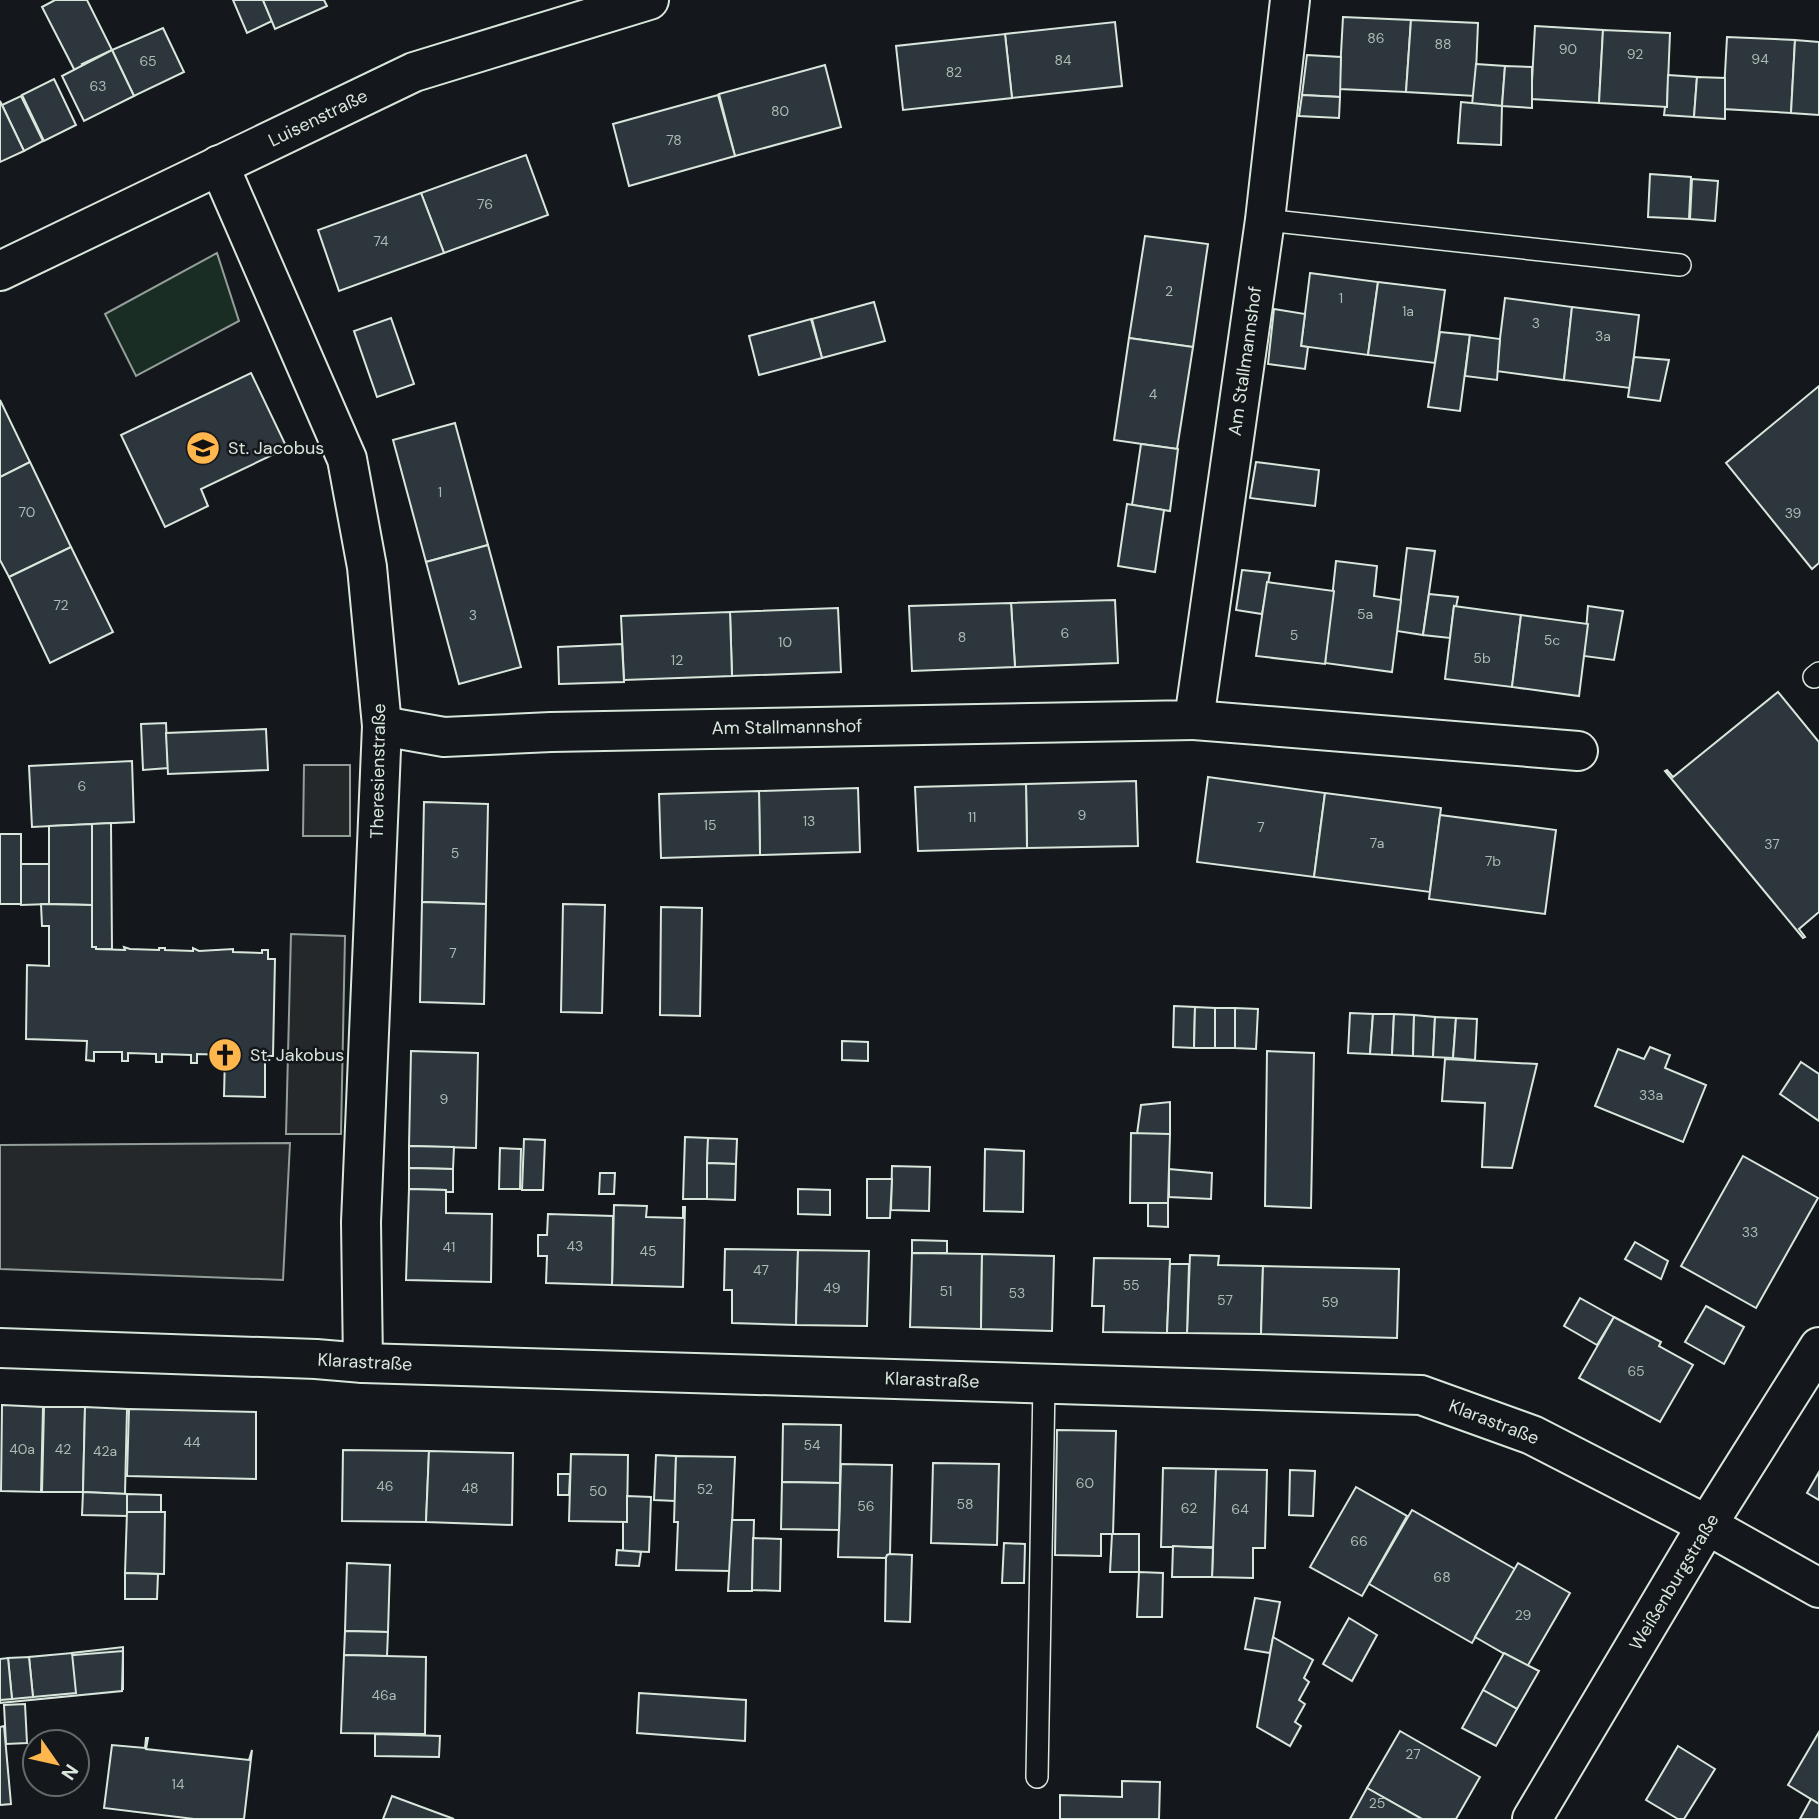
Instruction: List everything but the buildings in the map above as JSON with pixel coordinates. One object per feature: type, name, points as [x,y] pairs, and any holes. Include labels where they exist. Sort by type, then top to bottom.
[{"type":"street","name":"Luisenstraße","points":[[0,271],[414,72],[649,0]]},
{"type":"street","name":"Am Stallmannshof","points":[[1194,720],[1265,220],[1290,0]]},
{"type":"street","name":"Theresienstraße","points":[[219,165],[347,459],[367,567],[382,726],[361,1222],[363,1363]]},
{"type":"street","name":"Am Stallmannshof","points":[[382,726],[444,737],[551,732],[1194,720],[1578,751]]},
{"type":"street","name":"Weißenburgstraße","points":[[1532,1819],[1707,1525],[1819,1347]]},
{"type":"street","name":"Klarastraße","points":[[0,1348],[306,1358],[363,1363],[1420,1395],[1532,1435],[1707,1525],[1819,1588]]},
{"type":"lane","points":[[1265,220],[1680,265]]},
{"type":"lane","points":[[1037,1777],[1044,1384]]},
{"type":"green space","points":[[217,253],[239,321],[136,376],[105,314]]},
{"type":"shaded area","points":[[304,765],[350,765],[350,836],[303,836]]},
{"type":"shaded area","points":[[291,934],[345,936],[341,1134],[286,1134]]},
{"type":"shaded area","points":[[290,1143],[283,1280],[0,1269],[0,1145]]},
{"type":"place","name":"St. Jacobus","points":[[203,448]]},
{"type":"place","name":"St. Jakobus","points":[[225,1055]]}]
